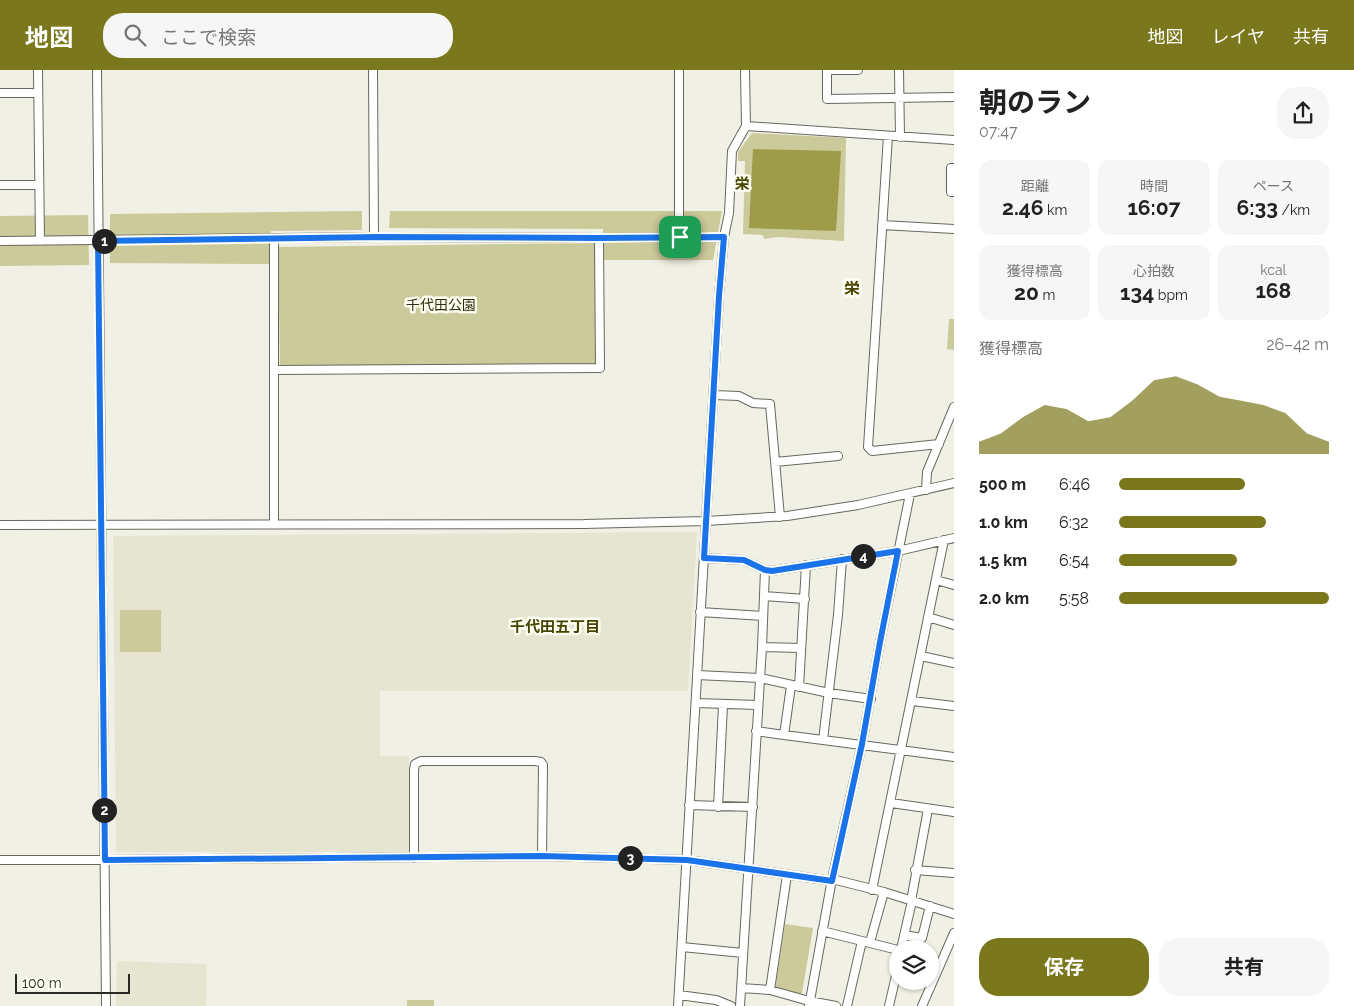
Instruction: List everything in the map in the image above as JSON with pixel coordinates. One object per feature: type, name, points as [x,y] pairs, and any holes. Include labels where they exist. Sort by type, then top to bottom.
[{"type":"street","points":[[38,70],[40,241]]},
{"type":"street","points":[[97,70],[106,1006]]},
{"type":"street","points":[[373,70],[374,237]]},
{"type":"street","points":[[679,70],[680,237]]},
{"type":"street","points":[[678,1006],[700,612],[724,237],[729,212],[732,151],[746,126],[745,70]]},
{"type":"street","points":[[858,70],[826,70],[827,99],[954,97]]},
{"type":"street","points":[[899,70],[900,137]]},
{"type":"street","points":[[0,93],[38,93]]},
{"type":"street","points":[[746,126],[954,140]]},
{"type":"street","points":[[888,136],[868,447],[872,451],[939,444]]},
{"type":"street","points":[[954,168],[951,168],[951,192],[954,192]]},
{"type":"street","points":[[0,185],[39,185]]},
{"type":"street","points":[[882,224],[954,229]]},
{"type":"street","points":[[0,241],[374,237],[724,237]]},
{"type":"street","points":[[274,238],[274,524]]},
{"type":"street","points":[[274,370],[600,368],[599,238]]},
{"type":"street","points":[[714,395],[739,396],[753,403],[770,404],[780,517]]},
{"type":"street","points":[[926,490],[927,472],[953,411]]},
{"type":"street","points":[[775,462],[838,456]]},
{"type":"street","points":[[0,525],[584,524],[706,521],[780,517],[858,505],[954,484]]},
{"type":"street","points":[[809,1004],[832,880],[871,699],[880,642],[910,494]]},
{"type":"street","points":[[704,558],[744,560],[765,570],[772,571],[898,551],[954,538]]},
{"type":"street","points":[[872,890],[944,540]]},
{"type":"street","points":[[823,740],[838,615],[842,559]]},
{"type":"street","points":[[784,735],[801,648],[806,565]]},
{"type":"street","points":[[740,1006],[753,807],[765,570]]},
{"type":"street","points":[[936,580],[954,585]]},
{"type":"street","points":[[764,596],[805,599]]},
{"type":"street","points":[[700,612],[763,616]]},
{"type":"street","points":[[928,617],[954,625]]},
{"type":"street","points":[[762,647],[801,648]]},
{"type":"street","points":[[921,656],[954,663]]},
{"type":"street","points":[[697,675],[760,678],[828,694],[871,699]]},
{"type":"street","points":[[912,700],[954,706]]},
{"type":"street","points":[[696,702],[723,705],[758,705]]},
{"type":"street","points":[[718,807],[723,705]]},
{"type":"street","points":[[756,731],[954,757]]},
{"type":"street","points":[[414,858],[414,767],[417,762],[424,761],[541,762],[543,765],[542,856]]},
{"type":"street","points":[[891,803],[954,812]]},
{"type":"street","points":[[689,806],[753,807]]},
{"type":"street","points":[[903,940],[928,809]]},
{"type":"street","points":[[0,860],[542,856],[687,860],[832,880],[884,892],[954,914]]},
{"type":"street","points":[[915,870],[954,874]]},
{"type":"street","points":[[770,990],[787,875]]},
{"type":"street","points":[[847,1006],[866,942],[884,892]]},
{"type":"street","points":[[904,935],[922,938],[930,906]]},
{"type":"street","points":[[822,931],[889,948]]},
{"type":"street","points":[[922,1006],[954,933]]},
{"type":"street","points":[[682,947],[743,953]]},
{"type":"street","points":[[741,988],[770,990],[809,1004],[836,1006]]},
{"type":"street","points":[[889,1006],[893,990]]},
{"type":"street","points":[[679,995],[716,1000],[730,1006]]},
{"type":"shaded area","points":[[753,149],[841,151],[836,231],[749,228]]},
{"type":"shaded area","points":[[697,532],[688,691],[380,691],[380,756],[409,756],[410,852],[116,852],[113,536]]},
{"type":"shaded area","points":[[117,961],[207,964],[206,1006],[116,1006]]},
{"type":"green space","points":[[752,133],[846,138],[844,241],[777,237],[764,239],[763,235],[743,234],[745,161],[738,161],[738,152]]},
{"type":"green space","points":[[362,211],[362,230],[271,231],[271,264],[110,263],[110,214]]},
{"type":"green space","points":[[390,211],[722,211],[713,260],[603,260],[603,229],[389,228]]},
{"type":"green space","points":[[88,215],[89,265],[0,266],[0,216]]},
{"type":"green space","name":"千代田公園","points":[[595,243],[598,365],[280,366],[278,247]]},
{"type":"green space","points":[[949,319],[954,319],[954,350],[947,349]]},
{"type":"green space","points":[[120,610],[161,610],[161,652],[120,652]]},
{"type":"green space","points":[[785,924],[813,928],[802,993],[800,994],[775,990]]},
{"type":"green space","points":[[407,1000],[434,1000],[434,1006],[407,1006]]},
{"type":"district","name":"栄","points":[[742,184]]},
{"type":"district","name":"栄","points":[[852,288]]},
{"type":"district","name":"千代田五丁目","points":[[555,627]]},
{"type":"route","points":[[379,237],[680,237],[724,237],[704,558],[744,560],[765,570],[772,571],[898,551],[862,744],[832,881],[687,860],[542,856],[105,860],[98,241],[379,237]]}]
